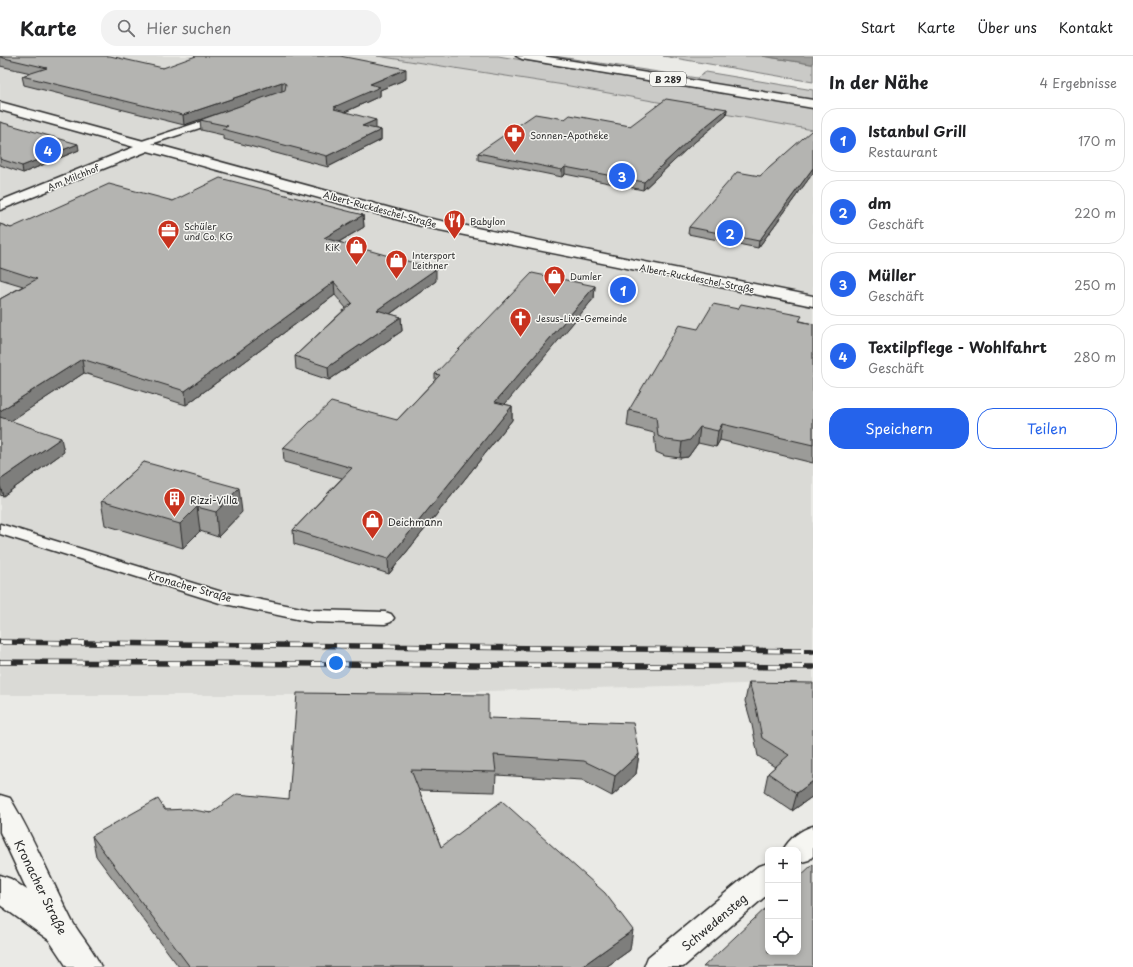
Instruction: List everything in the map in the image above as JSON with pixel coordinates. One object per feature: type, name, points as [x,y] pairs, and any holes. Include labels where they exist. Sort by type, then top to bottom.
[{"type":"main road","name":"B 289","points":[[522,56],[813,104]]},
{"type":"main road","name":"Albert-Ruckdeschel-Straße","points":[[0,106],[425,222],[813,301]]},
{"type":"main road","name":"Am Milchhof","points":[[0,206],[143,146]]},
{"type":"main road","name":"Kronacher Straße","points":[[0,806],[19,839],[61,931],[85,967]]},
{"type":"main road","points":[[801,848],[813,838]]},
{"type":"main road","name":"Schwedensteg","points":[[660,967],[765,879]]},
{"type":"main road","points":[[0,888],[61,931]]},
{"type":"lane","points":[[143,146],[231,114]]},
{"type":"lane","name":"Kronacher Straße","points":[[0,529],[220,596],[310,616],[385,618]]},
{"type":"shaded area","points":[[0,56],[377,56],[564,85],[813,130],[813,682],[343,695],[0,695]]},
{"type":"shaded area","points":[[377,56],[498,56],[813,108],[813,130],[564,85]]},
{"type":"shaded area","points":[[540,56],[554,56],[697,78],[706,72],[813,90],[813,100]]},
{"type":"shaded area","points":[[663,56],[762,56],[813,64],[813,82]]},
{"type":"shaded area","points":[[762,56],[813,56],[813,64],[811,64]]},
{"type":"building","points":[[0,56],[110,56],[163,68],[196,56],[340,56],[406,69],[370,84],[380,87],[334,107],[337,107],[334,109],[376,120],[362,126],[381,130],[327,156],[222,129],[228,126],[200,120],[285,90],[286,84],[282,82],[183,115],[22,76],[47,68]]},
{"type":"building","points":[[666,99],[727,109],[690,139],[644,182],[565,167],[562,170],[478,153],[535,114],[565,119],[570,115],[630,126]]},
{"type":"building","points":[[0,122],[78,144],[22,166],[0,159]]},
{"type":"building","points":[[811,131],[813,131],[813,168],[759,241],[689,227],[737,172],[760,176]]},
{"type":"building","points":[[220,178],[363,215],[324,238],[436,269],[377,310],[401,317],[328,367],[295,356],[352,303],[334,282],[185,391],[82,359],[0,411],[0,299],[37,279],[0,267],[0,224],[11,228],[109,184],[173,201]]},
{"type":"building","points":[[532,273],[595,286],[495,402],[512,406],[388,559],[293,530],[352,468],[283,448],[331,402],[397,420],[440,375],[435,374]]},
{"type":"building","points":[[713,304],[738,309],[741,304],[802,316],[799,321],[813,324],[813,445],[722,424],[718,431],[700,427],[690,440],[682,442],[667,440],[658,436],[656,417],[629,410],[679,325],[698,329]]},
{"type":"building","points":[[0,417],[61,438],[0,480]]},
{"type":"building","points":[[144,462],[239,488],[216,512],[197,507],[180,524],[101,501]]},
{"type":"building","points":[[749,682],[813,683],[813,781],[797,793],[768,773],[789,755],[762,738]]},
{"type":"building","points":[[297,693],[488,695],[488,718],[633,723],[639,754],[615,776],[584,761],[494,755],[496,772],[411,770],[441,847],[502,801],[605,893],[633,930],[581,967],[190,967],[92,836],[158,799],[165,810],[188,809],[211,813],[237,794],[289,799]]},
{"type":"building","points":[[813,864],[813,967],[703,967],[765,909],[765,955],[801,955],[801,875]]},
{"type":"railway","points":[[0,642],[813,651]]},
{"type":"railway","points":[[0,662],[813,667]]},
{"type":"place","name":"Textilpflege - Wohlfahrt","points":[[48,150]]},
{"type":"place","name":"Sonnen-Apotheke","points":[[515,154]]},
{"type":"place","name":"Müller","points":[[622,176]]},
{"type":"place","name":"dm","points":[[730,233]]},
{"type":"place","name":"Babylon","points":[[455,240]]},
{"type":"place","name":"Schüler und Co. KG","points":[[168,250]]},
{"type":"place","name":"KiK","points":[[356,266]]},
{"type":"place","name":"Intersport Leithner","points":[[397,280]]},
{"type":"place","name":"Istanbul Grill","points":[[623,290]]},
{"type":"place","name":"Dumler","points":[[555,296]]},
{"type":"place","name":"Jesus-Live-Gemeinde","points":[[521,338]]},
{"type":"place","name":"Rizzi-Villa","points":[[174,518]]},
{"type":"place","name":"Deichmann","points":[[373,540]]}]
